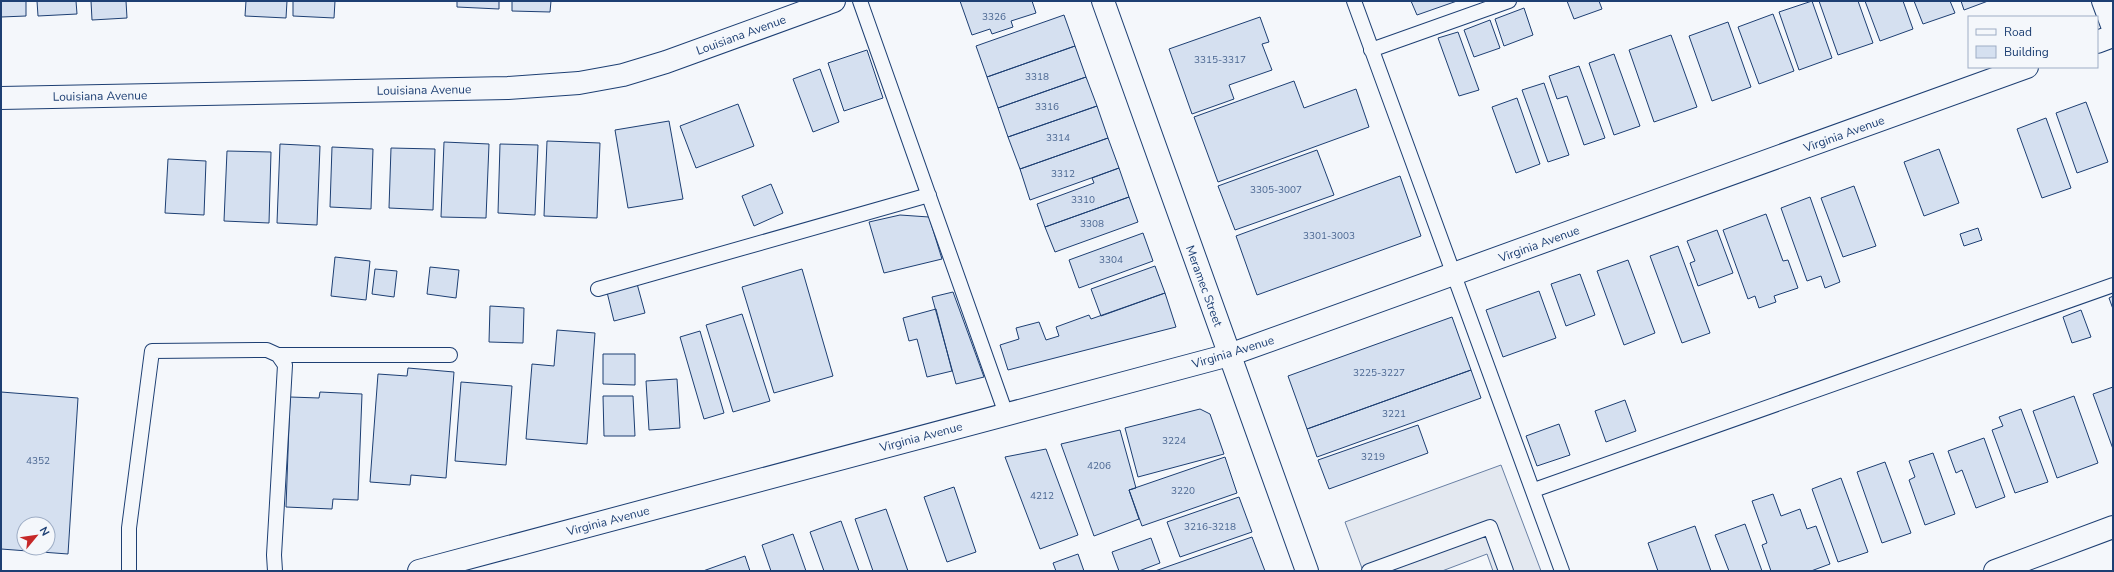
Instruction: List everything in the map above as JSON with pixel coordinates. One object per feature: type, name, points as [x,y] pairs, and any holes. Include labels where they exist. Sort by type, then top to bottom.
[{"type":"street","name":"Louisiana Avenue","points":[[1,98],[508,88],[579,83],[623,75],[666,62],[834,1]]},
{"type":"street","name":"Meramec Street","points":[[1103,1],[1307,571]]},
{"type":"street","points":[[2103,1],[2113,28]]},
{"type":"street","points":[[2098,42],[2113,36]]},
{"type":"street","name":"Virginia Avenue","points":[[419,571],[1229,355],[2024,68]]},
{"type":"street","points":[[1995,571],[2113,527]]},
{"type":"lane","points":[[860,1],[1006,414]]},
{"type":"lane","points":[[1354,1],[1534,490],[1562,571]]},
{"type":"lane","points":[[1371,50],[1509,1]]},
{"type":"lane","points":[[598,289],[929,195]]},
{"type":"lane","points":[[1534,490],[2113,285]]},
{"type":"lane","points":[[129,571],[129,528],[152,351],[267,350],[278,355],[450,355]]},
{"type":"lane","points":[[275,571],[274,555],[285,365],[278,355]]},
{"type":"lane","points":[[1369,571],[1490,527],[1506,571]]},
{"type":"shaded area","points":[[1501,465],[1541,571],[1493,571],[1487,554],[1442,571],[1363,571],[1345,522]]},
{"type":"building","points":[[1,1],[26,1],[26,16],[1,17]]},
{"type":"building","points":[[37,1],[76,1],[77,14],[38,16]]},
{"type":"building","points":[[91,1],[126,1],[127,18],[92,20]]},
{"type":"building","points":[[246,1],[287,1],[286,18],[245,16]]},
{"type":"building","points":[[293,1],[335,1],[334,18],[293,16]]},
{"type":"building","points":[[457,1],[499,1],[499,9],[457,7]]},
{"type":"building","points":[[512,1],[551,1],[550,12],[512,11]]},
{"type":"building","points":[[960,1],[1032,1],[1036,13],[1011,21],[1013,27],[992,34],[990,29],[972,35]]},
{"type":"building","points":[[1411,1],[1457,1],[1417,15]]},
{"type":"building","points":[[1567,1],[1599,1],[1602,9],[1574,19]]},
{"type":"building","points":[[1812,1],[1832,58],[1799,70],[1779,12]]},
{"type":"building","points":[[1819,1],[1858,1],[1873,43],[1838,55]]},
{"type":"building","points":[[1865,1],[1903,1],[1913,29],[1880,41]]},
{"type":"building","points":[[1914,1],[1950,1],[1955,13],[1923,24]]},
{"type":"building","points":[[1961,1],[1988,1],[1964,10]]},
{"type":"building","points":[[1524,8],[1533,35],[1504,46],[1495,19]]},
{"type":"building","points":[[1773,14],[1794,71],[1759,84],[1738,27]]},
{"type":"building","points":[[1064,15],[1075,46],[987,77],[976,46]]},
{"type":"building","points":[[1260,17],[1269,42],[1262,44],[1272,70],[1229,85],[1234,99],[1192,114],[1169,49]]},
{"type":"building","points":[[1490,20],[1500,48],[1474,57],[1464,30]]},
{"type":"building","points":[[1728,22],[1751,87],[1712,101],[1689,36]]},
{"type":"building","points":[[1458,32],[1479,90],[1459,96],[1438,38]]},
{"type":"building","points":[[1671,35],[1697,107],[1654,122],[1629,50]]},
{"type":"building","points":[[1075,46],[1086,77],[998,108],[987,77]]},
{"type":"building","points":[[867,50],[883,98],[844,111],[828,63]]},
{"type":"building","points":[[1614,54],[1640,126],[1614,135],[1589,63]]},
{"type":"building","points":[[1579,66],[1605,138],[1584,145],[1567,96],[1557,99],[1549,76]]},
{"type":"building","points":[[820,69],[839,122],[813,132],[793,79]]},
{"type":"building","points":[[1086,77],[1097,106],[1008,137],[998,108]]},
{"type":"building","points":[[1294,81],[1304,108],[1356,89],[1369,127],[1218,182],[1194,117]]},
{"type":"building","points":[[1544,83],[1569,155],[1548,162],[1522,90]]},
{"type":"building","points":[[1517,98],[1540,164],[1516,173],[1492,107]]},
{"type":"building","points":[[2086,102],[2108,162],[2077,173],[2056,113]]},
{"type":"building","points":[[738,104],[754,146],[696,168],[680,126]]},
{"type":"building","points":[[1097,106],[1108,138],[1020,169],[1008,137]]},
{"type":"building","points":[[2046,118],[2071,188],[2042,198],[2017,129]]},
{"type":"building","points":[[669,121],[683,199],[628,208],[615,130]]},
{"type":"building","points":[[1108,138],[1119,168],[1030,200],[1020,169]]},
{"type":"building","points":[[547,141],[600,143],[597,218],[544,216]]},
{"type":"building","points":[[444,142],[489,144],[486,218],[441,217]]},
{"type":"building","points":[[280,144],[320,146],[317,225],[277,223]]},
{"type":"building","points":[[500,144],[538,145],[535,215],[498,213]]},
{"type":"building","points":[[332,147],[373,149],[371,209],[330,207]]},
{"type":"building","points":[[391,148],[435,149],[433,210],[389,208]]},
{"type":"building","points":[[1939,149],[1959,203],[1924,216],[1904,162]]},
{"type":"building","points":[[1317,150],[1334,195],[1235,230],[1218,186]]},
{"type":"building","points":[[227,151],[271,152],[269,223],[224,221]]},
{"type":"building","points":[[168,159],[206,161],[204,215],[165,213]]},
{"type":"building","points":[[1119,168],[1129,197],[1045,227],[1037,204],[1094,183],[1092,178]]},
{"type":"building","points":[[1400,176],[1421,236],[1257,295],[1236,236]]},
{"type":"building","points":[[771,184],[783,213],[754,226],[742,196]]},
{"type":"building","points":[[1854,186],[1876,246],[1843,257],[1821,198]]},
{"type":"building","points":[[1129,197],[1138,222],[1055,252],[1045,227]]},
{"type":"building","points":[[1810,197],[1840,282],[1825,288],[1821,276],[1807,281],[1781,208]]},
{"type":"building","points":[[1766,214],[1783,261],[1788,260],[1798,288],[1774,296],[1776,302],[1759,308],[1755,296],[1748,299],[1723,230]]},
{"type":"building","points":[[900,215],[929,217],[942,259],[884,273],[869,222]]},
{"type":"building","points":[[1978,228],[1982,240],[1964,246],[1960,234]]},
{"type":"building","points":[[1717,230],[1733,273],[1698,286],[1690,263],[1695,261],[1687,241]]},
{"type":"building","points":[[1143,233],[1153,261],[1079,288],[1069,260]]},
{"type":"building","points":[[1678,246],[1710,333],[1682,343],[1650,256]]},
{"type":"building","points":[[335,257],[370,261],[366,300],[331,296]]},
{"type":"building","points":[[1628,260],[1655,333],[1624,345],[1597,271]]},
{"type":"building","points":[[1155,266],[1165,293],[1101,316],[1091,289]]},
{"type":"building","points":[[430,267],[459,270],[456,298],[427,294]]},
{"type":"building","points":[[375,269],[397,271],[394,297],[372,294]]},
{"type":"building","points":[[802,269],[833,376],[774,393],[742,287]]},
{"type":"building","points":[[1580,274],[1595,315],[1566,326],[1551,284]]},
{"type":"building","points":[[636,280],[645,313],[614,321],[606,288]]},
{"type":"building","points":[[1539,291],[1556,338],[1503,357],[1486,310]]},
{"type":"building","points":[[953,292],[984,377],[956,384],[932,297]]},
{"type":"building","points":[[1165,293],[1176,327],[1008,370],[1000,345],[1019,339],[1016,328],[1039,322],[1046,340],[1059,336],[1056,327],[1089,315],[1091,319]]},
{"type":"building","points":[[2113,296],[2113,309],[2109,298]]},
{"type":"building","points":[[490,306],[524,308],[523,343],[489,342]]},
{"type":"building","points":[[936,309],[952,371],[927,377],[917,339],[909,341],[903,318]]},
{"type":"building","points":[[2081,310],[2091,337],[2072,343],[2063,317]]},
{"type":"building","points":[[742,314],[770,401],[733,412],[706,325]]},
{"type":"building","points":[[1452,317],[1471,370],[1307,429],[1288,376]]},
{"type":"building","points":[[557,330],[595,333],[587,444],[526,439],[532,364],[554,366]]},
{"type":"building","points":[[700,331],[724,413],[704,419],[680,337]]},
{"type":"building","points":[[603,354],[635,354],[635,385],[603,384]]},
{"type":"building","points":[[408,368],[454,372],[446,478],[411,475],[410,485],[370,482],[378,374],[407,376]]},
{"type":"building","points":[[1471,370],[1481,398],[1317,457],[1307,429]]},
{"type":"building","points":[[677,379],[680,428],[649,430],[646,381]]},
{"type":"building","points":[[461,382],[512,386],[506,465],[455,461]]},
{"type":"building","points":[[2113,387],[2113,449],[2093,394]]},
{"type":"building","points":[[1,392],[78,398],[68,554],[56,553],[56,516],[16,516],[16,550],[1,549]]},
{"type":"building","points":[[320,392],[362,394],[358,500],[333,499],[332,509],[286,507],[290,397],[319,398]]},
{"type":"building","points":[[603,396],[633,396],[635,436],[604,436]]},
{"type":"building","points":[[2074,396],[2098,463],[2057,478],[2033,411]]},
{"type":"building","points":[[1625,400],[1636,431],[1606,442],[1595,411]]},
{"type":"building","points":[[1200,409],[1210,414],[1224,454],[1138,477],[1125,428]]},
{"type":"building","points":[[2021,409],[2048,482],[2015,493],[1992,430],[2003,426],[1999,417]]},
{"type":"building","points":[[1559,424],[1570,455],[1537,466],[1526,436]]},
{"type":"building","points":[[1418,425],[1428,453],[1329,489],[1318,460]]},
{"type":"building","points":[[1120,430],[1136,488],[1129,490],[1139,519],[1094,536],[1061,444]]},
{"type":"building","points":[[1984,438],[2005,497],[1976,508],[1962,470],[1956,473],[1948,451]]},
{"type":"building","points":[[1046,449],[1078,535],[1040,549],[1005,457]]},
{"type":"building","points":[[1933,453],[1955,514],[1925,525],[1909,480],[1915,477],[1909,461]]},
{"type":"building","points":[[1225,457],[1237,493],[1142,526],[1129,490]]},
{"type":"building","points":[[1885,462],[1911,533],[1882,543],[1857,472]]},
{"type":"building","points":[[1841,478],[1868,552],[1838,562],[1812,489]]},
{"type":"building","points":[[954,487],[976,552],[947,562],[924,497]]},
{"type":"building","points":[[1773,494],[1781,516],[1800,509],[1807,529],[1816,526],[1830,564],[1811,571],[1771,571],[1762,545],[1767,543],[1752,501]]},
{"type":"building","points":[[1239,497],[1252,532],[1180,557],[1167,522]]},
{"type":"building","points":[[886,509],[908,571],[873,571],[855,519]]},
{"type":"building","points":[[841,521],[859,571],[824,571],[810,532]]},
{"type":"building","points":[[1745,524],[1762,571],[1729,571],[1715,535]]},
{"type":"building","points":[[1695,526],[1711,571],[1658,571],[1648,543]]},
{"type":"building","points":[[793,534],[806,571],[771,571],[762,545]]},
{"type":"building","points":[[1252,537],[1265,571],[1155,571]]},
{"type":"building","points":[[1151,538],[1160,563],[1139,571],[1119,571],[1112,552]]},
{"type":"building","points":[[1078,554],[1084,571],[1056,571],[1053,563]]},
{"type":"building","points":[[745,556],[750,571],[703,571]]}]
